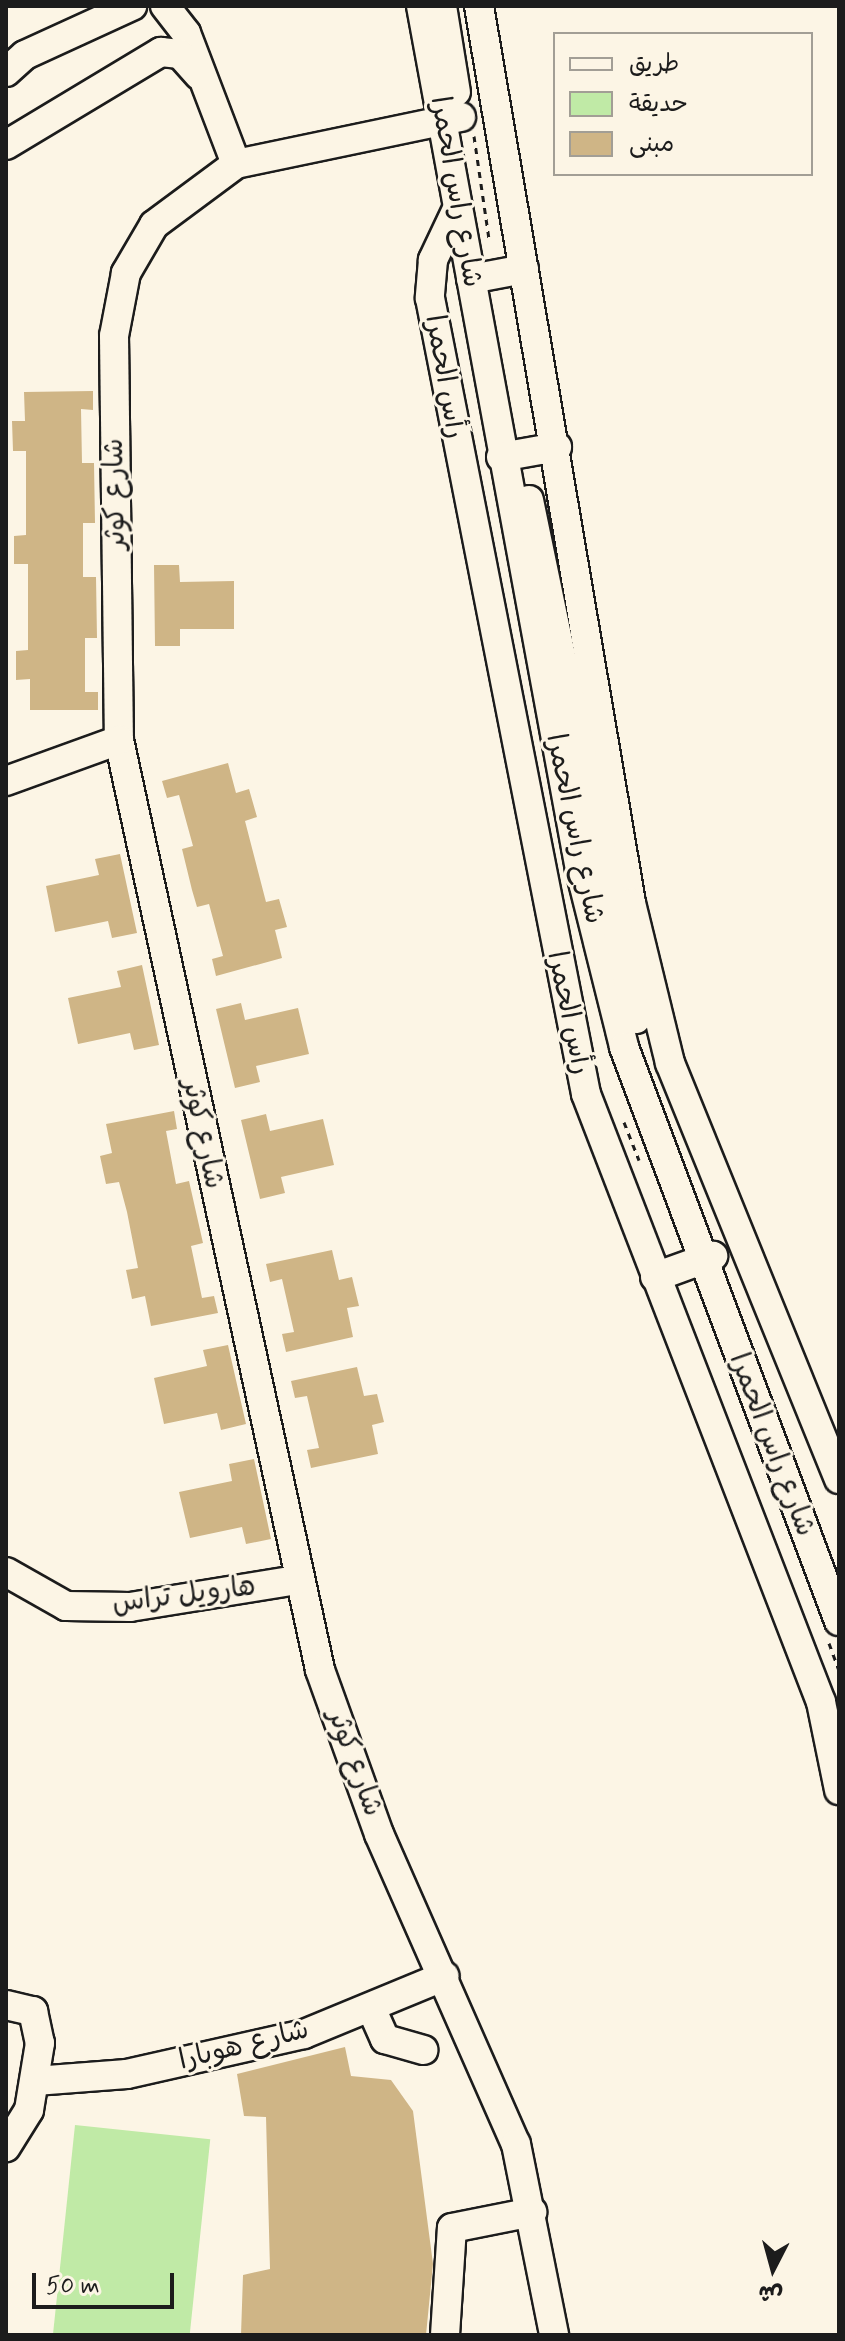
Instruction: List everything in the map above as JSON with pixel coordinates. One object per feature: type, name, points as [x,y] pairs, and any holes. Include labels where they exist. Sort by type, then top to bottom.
[{"type":"street","points":[[6,72],[25,55],[132,6]]},
{"type":"street","points":[[165,6],[182,25],[236,164]]},
{"type":"street","name":"شارع راس الحمرا","points":[[421,6],[451,119],[510,455],[544,626],[580,870],[650,1068],[707,1258],[839,1621]]},
{"type":"street","name":"شارع راس الحمرا","points":[[442,6],[458,207],[479,277]]},
{"type":"street","points":[[479,6],[557,447],[631,903],[650,1068],[839,1479]]},
{"type":"street","points":[[6,145],[161,52],[180,54],[199,75]]},
{"type":"street","name":"شارع كوثر","points":[[451,119],[236,164],[154,225],[126,273],[114,336],[119,740],[296,1580],[379,1834],[445,1976],[516,2144],[532,2212],[554,2335]]},
{"type":"street","name":"رأس الحمرا","points":[[458,207],[433,260],[430,298],[492,639],[586,1094],[655,1277],[830,1698],[839,1790]]},
{"type":"street","points":[[479,277],[524,269]]},
{"type":"street","points":[[510,455],[557,447]]},
{"type":"street","points":[[492,639],[544,626]]},
{"type":"street","points":[[6,781],[119,740]]},
{"type":"street","points":[[655,1277],[707,1258]]},
{"type":"street","name":"شارع راس الحمرا","points":[[707,1258],[839,1580]]},
{"type":"street","name":"هارويل تراس","points":[[13,1585],[66,1606],[130,1607],[296,1580]]},
{"type":"street","name":"شارع هوبارا","points":[[35,2081],[127,2074],[221,2054],[372,2010],[445,1976]]},
{"type":"street","points":[[6,2005],[33,2011],[40,2043],[35,2081],[20,2133],[6,2147]]},
{"type":"street","points":[[372,2010],[385,2039],[423,2050]]},
{"type":"street","points":[[445,2335],[452,2228],[532,2212]]},
{"type":"green space","points":[[75,2125],[210,2139],[190,2335],[53,2335]]},
{"type":"building","points":[[93,391],[93,410],[81,409],[82,463],[94,463],[95,523],[83,523],[83,577],[96,577],[97,638],[85,638],[85,692],[98,692],[98,710],[30,710],[30,679],[16,680],[16,651],[28,650],[28,564],[14,564],[14,536],[26,535],[26,451],[13,451],[12,421],[25,421],[24,392]]},
{"type":"building","points":[[154,565],[179,565],[180,582],[234,581],[234,629],[180,629],[180,646],[155,646]]},
{"type":"building","points":[[228,763],[236,793],[249,789],[257,817],[245,821],[266,902],[279,899],[287,927],[275,930],[282,958],[216,976],[212,959],[223,956],[209,904],[197,907],[192,890],[182,849],[193,846],[179,795],[167,798],[162,781]]},
{"type":"building","points":[[120,854],[137,933],[112,938],[108,921],[55,932],[46,886],[99,875],[95,859]]},
{"type":"building","points":[[142,965],[159,1045],[134,1050],[130,1033],[78,1044],[68,998],[121,987],[117,971]]},
{"type":"building","points":[[241,1003],[245,1020],[298,1008],[309,1054],[256,1066],[260,1082],[235,1088],[216,1009]]},
{"type":"building","points":[[174,1111],[177,1129],[166,1131],[176,1184],[189,1181],[203,1243],[191,1246],[202,1298],[214,1296],[218,1313],[151,1326],[145,1296],[132,1299],[126,1270],[138,1268],[119,1182],[106,1184],[100,1156],[112,1153],[106,1124]]},
{"type":"building","points":[[266,1114],[270,1131],[323,1119],[334,1165],[281,1177],[285,1193],[260,1199],[241,1120]]},
{"type":"building","points":[[332,1250],[339,1280],[352,1277],[359,1306],[347,1308],[353,1337],[286,1352],[282,1334],[294,1332],[282,1279],[270,1282],[266,1264]]},
{"type":"building","points":[[228,1345],[246,1424],[221,1430],[217,1413],[164,1424],[154,1378],[207,1366],[203,1350]]},
{"type":"building","points":[[357,1367],[364,1396],[377,1394],[384,1422],[372,1425],[378,1454],[311,1468],[307,1450],[319,1448],[307,1396],[295,1398],[291,1381]]},
{"type":"building","points":[[254,1459],[271,1539],[246,1544],[242,1527],[190,1538],[179,1492],[232,1481],[229,1464]]},
{"type":"building","points":[[345,2047],[351,2076],[391,2080],[413,2111],[433,2264],[426,2335],[241,2335],[243,2275],[270,2269],[266,2117],[244,2116],[237,2074]]}]
